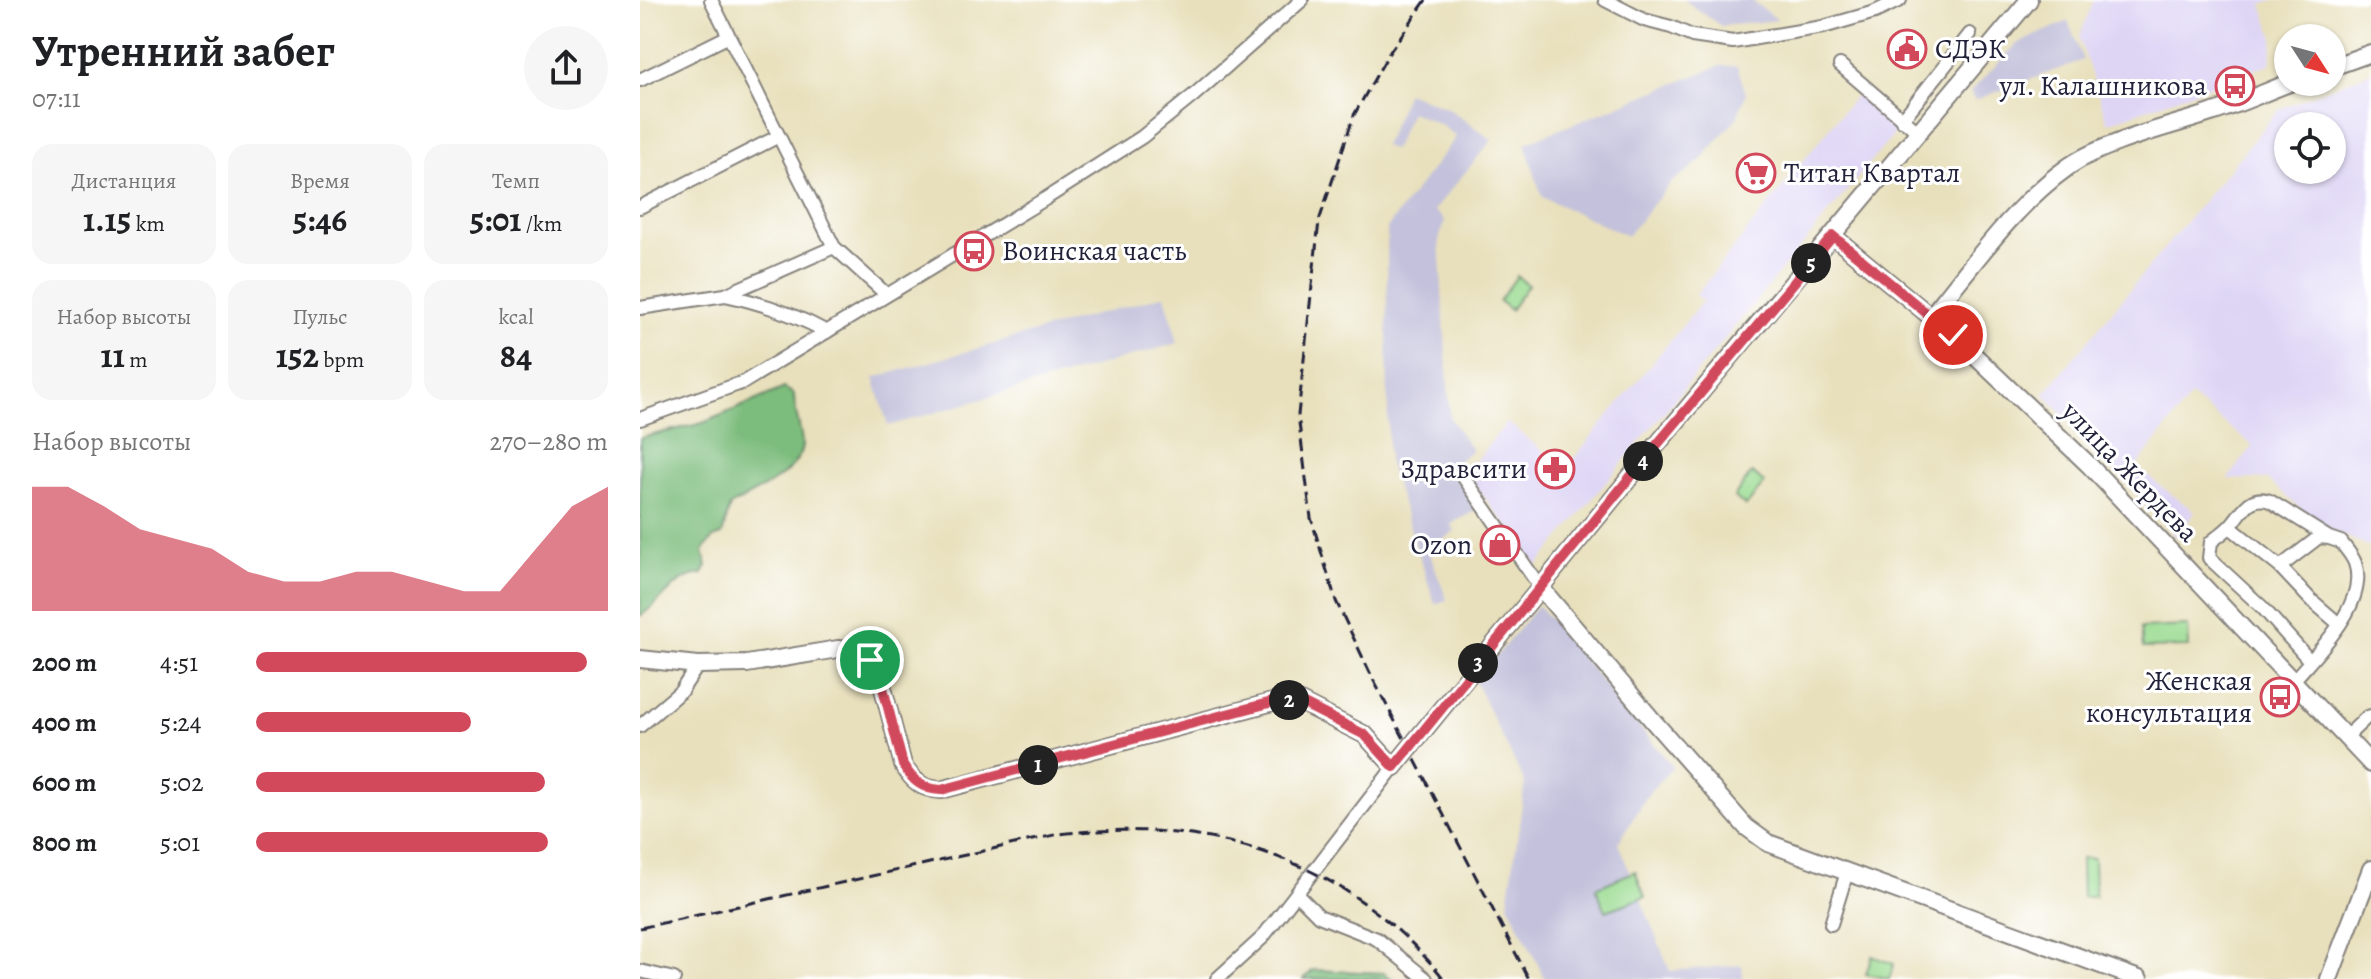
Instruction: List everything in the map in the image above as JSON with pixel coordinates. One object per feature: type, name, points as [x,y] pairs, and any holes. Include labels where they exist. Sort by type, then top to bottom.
[{"type":"main road","points":[[640,659],[698,665],[747,664],[838,649],[861,652],[878,669],[903,765],[911,778],[931,789],[941,790],[1284,699],[1300,702],[1365,735],[1394,767],[2029,0]]},
{"type":"main road","points":[[2346,62],[2371,53]]},
{"type":"main road","points":[[1931,316],[2003,229],[2069,166],[2109,147],[2274,89]]},
{"type":"main road","name":"улица Жердева","points":[[1833,236],[1931,316],[2089,465],[2371,764]]},
{"type":"main road","points":[[1540,587],[1746,827],[1768,843],[2139,979]]},
{"type":"main road","points":[[2329,979],[2371,869]]},
{"type":"street","points":[[711,0],[834,247],[886,294]]},
{"type":"street","points":[[640,419],[744,382],[1045,199],[1142,137],[1302,0]]},
{"type":"street","points":[[1605,0],[1623,12],[1692,36],[1733,42],[1823,27],[1875,12],[1900,0]]},
{"type":"street","points":[[1902,120],[1970,34]]},
{"type":"street","points":[[640,80],[729,36]]},
{"type":"street","points":[[1840,65],[1919,133]]},
{"type":"street","points":[[640,207],[779,136]]},
{"type":"street","points":[[640,308],[725,295],[834,247]]},
{"type":"street","points":[[725,295],[798,316],[827,332]]},
{"type":"street","points":[[1460,472],[1540,587]]},
{"type":"street","points":[[2293,681],[2310,661],[2339,624],[2356,597],[2356,566],[2341,542],[2262,498],[2252,500],[2230,527],[2211,542],[2207,553],[2211,562],[2263,608],[2310,661]]},
{"type":"street","points":[[2230,527],[2280,567],[2339,624]]},
{"type":"street","points":[[2280,567],[2319,537],[2329,538]]},
{"type":"street","points":[[640,726],[681,691],[698,665]]},
{"type":"street","points":[[2346,737],[2371,716]]},
{"type":"street","points":[[1217,979],[1262,938],[1394,767]]},
{"type":"street","points":[[1831,924],[1847,872]]},
{"type":"street","points":[[1297,894],[1319,916],[1377,939],[1426,979]]},
{"type":"street","points":[[640,971],[674,979]]},
{"type":"shaded area","points":[[1684,0],[1751,0],[1778,20],[1721,26]]},
{"type":"shaded area","points":[[2094,0],[2276,0],[2262,5],[2274,38],[2270,64],[2108,123],[2079,38]]},
{"type":"shaded area","points":[[2068,21],[2083,60],[1975,100],[1970,92],[2017,44]]},
{"type":"shaded area","points":[[1719,66],[1737,66],[1746,94],[1737,118],[1699,162],[1671,183],[1627,236],[1542,197],[1525,143]]},
{"type":"shaded area","points":[[2371,72],[2371,547],[2320,526],[2267,479],[2228,479],[2253,446],[2191,396],[2136,467],[2195,512],[2177,538],[2044,394],[2274,115],[2274,184],[2346,184],[2346,112],[2277,112],[2311,96],[2346,96],[2346,82]]},
{"type":"shaded area","points":[[1407,92],[1449,109],[1492,140],[1434,210],[1445,221],[1439,240],[1450,418],[1472,450],[1449,468],[1478,509],[1451,524],[1455,531],[1428,549],[1447,600],[1435,604],[1388,461],[1387,228],[1456,137],[1441,125],[1411,112],[1393,150],[1384,146]]},
{"type":"shaded area","points":[[1857,94],[1899,128],[1537,566],[1466,473],[1507,422],[1565,469],[1703,301],[1696,295]]},
{"type":"shaded area","points":[[1165,295],[1178,343],[888,426],[874,378]]},
{"type":"shaded area","points":[[1538,605],[1673,767],[1651,790],[1618,843],[1670,971],[1742,965],[1743,979],[1545,979],[1508,903],[1525,783],[1475,682]]},
{"type":"green space","points":[[1517,276],[1528,285],[1510,310],[1499,301]]},
{"type":"green space","points":[[784,388],[794,394],[802,443],[794,464],[775,481],[730,506],[722,535],[713,538],[703,551],[707,566],[703,574],[684,579],[640,616],[640,438],[703,423]]},
{"type":"green space","points":[[1752,473],[1764,483],[1746,506],[1734,497]]},
{"type":"green space","points":[[2188,626],[2189,647],[2143,648],[2141,628]]},
{"type":"green space","points":[[2081,858],[2094,858],[2095,897],[2082,897]]},
{"type":"green space","points":[[1635,871],[1645,897],[1606,911],[1596,888]]},
{"type":"green space","points":[[1872,956],[1894,964],[1889,979],[1866,974]]},
{"type":"green space","points":[[1313,970],[1384,973],[1392,979],[1304,979]]},
{"type":"railway","points":[[1426,0],[1389,53],[1354,115],[1319,221],[1298,415],[1311,518],[1336,601],[1373,679],[1529,979]]},
{"type":"railway","points":[[640,928],[1059,834],[1115,830],[1170,832],[1222,841],[1272,855],[1319,875],[1364,903],[1406,937],[1444,979]]},
{"type":"place","name":"СДЭК","points":[[1907,49]]},
{"type":"place","name":"ул. Калашникова","points":[[2235,86]]},
{"type":"place","name":"Титан Квартал","points":[[1756,173]]},
{"type":"place","name":"Воинская часть","points":[[974,251]]},
{"type":"place","name":"Здравсити","points":[[1555,469]]},
{"type":"place","name":"Ozon","points":[[1500,545]]},
{"type":"place","name":"Женская консультация","points":[[2280,697]]},
{"type":"route","points":[[870,660],[878,669],[903,765],[911,778],[931,789],[941,790],[1284,699],[1300,702],[1365,735],[1394,767],[1645,459],[1833,236],[1953,335]]}]
